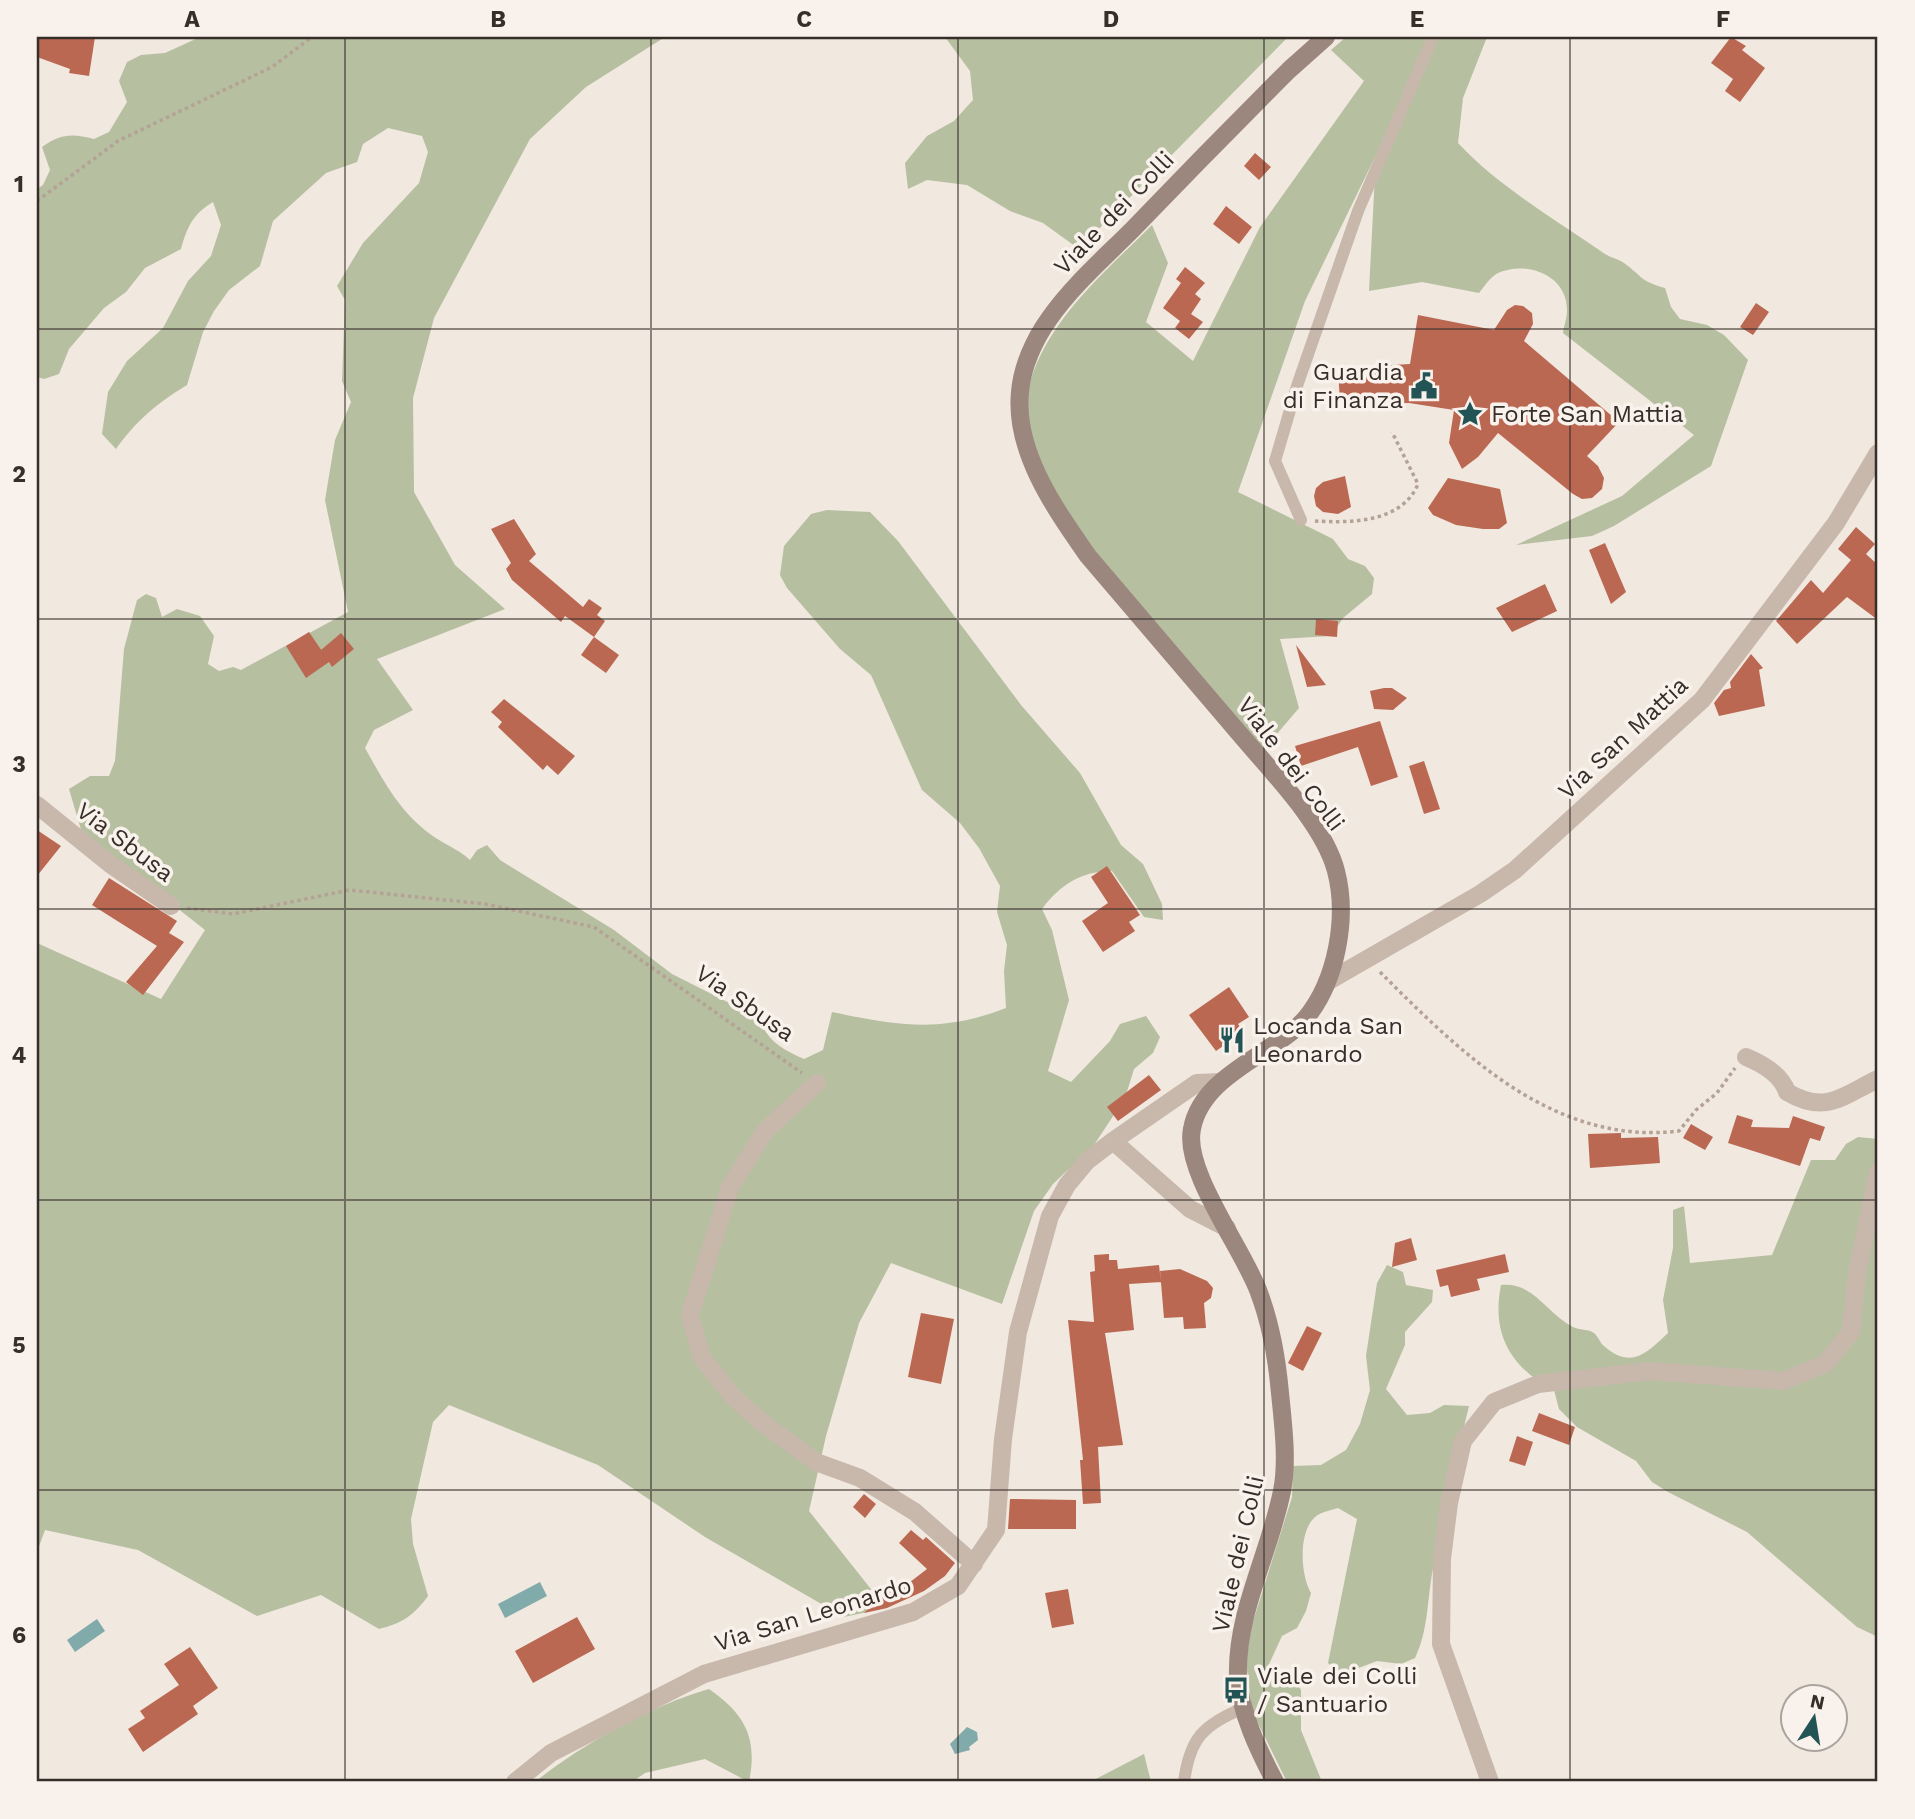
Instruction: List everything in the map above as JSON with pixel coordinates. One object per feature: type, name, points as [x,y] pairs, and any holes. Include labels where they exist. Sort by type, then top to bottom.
[{"type":"street","name":"Viale dei Colli","points":[[1275,1782],[1243,1708],[1238,1676],[1241,1641],[1283,1489],[1282,1437],[1274,1351],[1258,1290],[1191,1152],[1192,1127],[1203,1104],[1221,1082],[1305,1019],[1327,982],[1342,922],[1336,869],[1317,831],[1265,763],[1088,556],[1063,521],[1029,455],[1021,423],[1020,393],[1025,367],[1036,341],[1072,291],[1289,70],[1326,37]]},
{"type":"street","name":"Via San Mattia","points":[[1327,982],[1480,894],[1515,870],[1676,726],[1702,700],[1836,523],[1878,453]]},
{"type":"street","name":"Via Sbusa","points":[[37,805],[110,864],[171,906]]},
{"type":"street","points":[[1746,1057],[1764,1065],[1784,1082],[1787,1092],[1804,1102],[1826,1104],[1878,1079]]},
{"type":"street","name":"Via San Leonardo","points":[[515,1782],[551,1753],[704,1674],[913,1612],[958,1586],[996,1530],[1003,1439],[1018,1332],[1050,1216],[1067,1185],[1087,1161],[1197,1083],[1221,1082]]},
{"type":"street","points":[[817,1083],[765,1131],[730,1187],[690,1315],[701,1356],[733,1397],[764,1424],[816,1462],[860,1478],[915,1512],[974,1564]]},
{"type":"street","points":[[1113,1141],[1190,1209],[1227,1228]]},
{"type":"street","points":[[1490,1782],[1441,1644],[1442,1559],[1449,1503],[1463,1441],[1494,1402],[1538,1384],[1650,1371],[1783,1381],[1825,1364],[1851,1332],[1857,1272],[1878,1172]]},
{"type":"lane","points":[[1301,520],[1275,461],[1298,383],[1358,211],[1433,37]]},
{"type":"lane","points":[[1185,1782],[1188,1752],[1212,1721],[1243,1708]]},
{"type":"path","points":[[37,201],[118,141],[272,67],[312,37]]},
{"type":"path","points":[[1301,520],[1357,524],[1412,498],[1418,484],[1392,432]]},
{"type":"path","name":"Via Sbusa","points":[[171,906],[233,914],[349,890],[485,904],[594,927],[817,1083]]},
{"type":"path","points":[[1367,959],[1417,1008],[1502,1080],[1543,1106],[1582,1123],[1623,1132],[1679,1130],[1696,1110],[1717,1093],[1729,1073],[1746,1057]]},
{"type":"green space","points":[[200,37],[665,37],[586,87],[530,139],[434,318],[413,398],[414,492],[455,565],[505,609],[377,659],[413,710],[374,730],[365,748],[393,794],[419,825],[470,860],[477,850],[487,845],[500,860],[614,930],[672,974],[759,1018],[766,1033],[777,1044],[804,1059],[823,1050],[832,1012],[878,1021],[920,1025],[961,1021],[1006,1008],[1004,971],[1007,945],[997,912],[1000,886],[979,848],[960,823],[922,790],[871,675],[840,649],[787,588],[780,575],[784,546],[811,514],[827,510],[870,512],[898,541],[1021,705],[1080,773],[1121,845],[1143,864],[1162,904],[1163,920],[1144,917],[1112,871],[1091,874],[1072,881],[1056,893],[1042,909],[1052,930],[1069,1000],[1048,1071],[1071,1082],[1110,1041],[1120,1024],[1146,1016],[1160,1037],[1153,1053],[1134,1069],[1125,1098],[1094,1145],[1053,1184],[1034,1211],[1002,1304],[891,1263],[859,1323],[826,1436],[809,1511],[886,1608],[844,1617],[705,1537],[598,1465],[449,1405],[433,1422],[411,1519],[413,1544],[428,1596],[407,1617],[387,1627],[379,1629],[321,1595],[257,1616],[138,1550],[45,1530],[37,1552],[37,943],[161,999],[205,930],[82,833],[69,789],[90,776],[109,776],[115,761],[124,649],[137,600],[146,594],[156,598],[162,617],[177,609],[200,616],[214,636],[208,664],[219,671],[233,667],[241,670],[348,612],[325,500],[335,440],[351,402],[342,381],[345,300],[337,286],[363,243],[419,183],[428,152],[422,136],[388,128],[363,144],[357,162],[326,173],[273,221],[260,266],[229,290],[214,311],[203,332],[187,385],[148,413],[116,449],[102,434],[108,392],[127,361],[163,328],[188,281],[211,256],[221,225],[213,202],[200,211],[192,222],[181,249],[145,268],[126,292],[104,308],[69,349],[59,374],[44,379],[37,377],[37,189],[43,185],[50,170],[42,147],[61,137],[73,135],[94,139],[109,132],[127,102],[119,81],[127,62],[141,55],[165,53]]},
{"type":"green space","points":[[945,37],[1288,37],[1079,249],[1043,223],[1010,211],[967,185],[927,180],[908,189],[905,163],[927,136],[954,121],[973,100],[970,71]]},
{"type":"green space","points":[[1346,37],[1487,37],[1463,98],[1458,143],[1491,174],[1528,202],[1605,254],[1622,262],[1646,281],[1665,288],[1671,307],[1680,319],[1707,325],[1724,335],[1748,360],[1711,466],[1614,526],[1592,536],[1516,545],[1622,496],[1694,435],[1563,333],[1567,314],[1565,298],[1561,288],[1543,274],[1521,268],[1509,269],[1495,275],[1479,293],[1422,282],[1369,291],[1376,155],[1305,301],[1238,492],[1333,539],[1348,559],[1365,566],[1374,578],[1372,594],[1343,618],[1331,636],[1280,639],[1299,708],[1264,749],[1066,514],[1044,477],[1036,457],[1029,426],[1028,393],[1043,351],[1069,311],[1152,225],[1168,263],[1146,322],[1193,361],[1260,227],[1364,81],[1331,50]]},
{"type":"green space","points":[[1858,1137],[1878,1139],[1878,1637],[1857,1627],[1747,1532],[1668,1492],[1652,1482],[1636,1461],[1577,1427],[1559,1409],[1554,1390],[1526,1371],[1516,1360],[1502,1334],[1499,1319],[1501,1285],[1512,1285],[1531,1293],[1573,1327],[1594,1333],[1603,1345],[1622,1357],[1631,1358],[1646,1352],[1668,1333],[1663,1300],[1673,1248],[1673,1210],[1684,1206],[1690,1263],[1772,1255],[1811,1160],[1835,1160],[1846,1144]]},
{"type":"green space","points":[[1387,1265],[1403,1272],[1406,1285],[1433,1290],[1432,1302],[1405,1332],[1405,1345],[1386,1389],[1407,1415],[1430,1413],[1444,1405],[1469,1406],[1436,1553],[1425,1627],[1415,1658],[1401,1664],[1377,1661],[1340,1675],[1328,1663],[1357,1519],[1338,1508],[1318,1515],[1308,1526],[1303,1545],[1303,1567],[1311,1593],[1306,1611],[1297,1628],[1282,1636],[1265,1673],[1280,1686],[1294,1679],[1301,1690],[1301,1730],[1322,1782],[1287,1782],[1252,1711],[1246,1662],[1251,1628],[1292,1497],[1293,1466],[1321,1465],[1346,1450],[1360,1424],[1370,1390],[1366,1356],[1377,1283]]},
{"type":"green space","points":[[709,1689],[732,1708],[746,1728],[752,1752],[749,1782],[705,1759],[645,1773],[632,1782],[535,1782],[574,1754],[618,1728],[664,1705]]},
{"type":"green space","points":[[1144,1754],[1151,1782],[1090,1782]]},
{"type":"water","points":[[540,1582],[547,1596],[505,1618],[498,1604]]},
{"type":"water","points":[[97,1619],[105,1631],[75,1652],[67,1640]]},
{"type":"water","points":[[967,1727],[977,1732],[978,1740],[969,1747],[970,1750],[955,1754],[950,1744]]},
{"type":"building","points":[[37,37],[95,37],[89,76],[69,73],[70,69],[37,57]]},
{"type":"building","points":[[1731,37],[1746,46],[1742,50],[1765,68],[1740,102],[1725,91],[1733,79],[1711,63]]},
{"type":"building","points":[[1255,153],[1271,167],[1259,180],[1244,166]]},
{"type":"building","points":[[1226,206],[1252,227],[1239,244],[1213,224]]},
{"type":"building","points":[[1185,267],[1205,283],[1195,294],[1201,299],[1191,314],[1203,322],[1189,339],[1175,328],[1180,321],[1163,308],[1181,283],[1176,279]]},
{"type":"building","points":[[1756,303],[1769,312],[1753,335],[1740,327]]},
{"type":"building","points":[[1515,305],[1523,306],[1532,313],[1533,324],[1524,341],[1619,422],[1587,456],[1598,466],[1604,478],[1602,489],[1592,498],[1582,499],[1573,494],[1498,433],[1478,457],[1462,469],[1449,443],[1454,410],[1409,403],[1340,404],[1338,368],[1410,364],[1418,315],[1494,330],[1507,310]]},
{"type":"building","points":[[1345,476],[1351,507],[1338,514],[1323,512],[1316,506],[1316,488],[1323,482]]},
{"type":"building","points":[[1448,478],[1500,489],[1507,523],[1499,529],[1483,529],[1456,525],[1433,515],[1428,508]]},
{"type":"building","points":[[514,519],[536,554],[529,561],[583,607],[589,599],[602,608],[597,615],[605,621],[594,637],[565,616],[561,622],[512,580],[506,569],[511,563],[491,529]]},
{"type":"building","points":[[1856,527],[1875,544],[1866,554],[1878,565],[1878,620],[1847,597],[1797,644],[1776,621],[1811,580],[1823,593],[1851,560],[1838,549]]},
{"type":"building","points":[[1605,543],[1626,592],[1611,604],[1589,550]]},
{"type":"building","points":[[1545,584],[1557,611],[1512,632],[1496,608]]},
{"type":"building","points":[[1316,619],[1338,621],[1337,637],[1315,635]]},
{"type":"building","points":[[309,632],[321,650],[341,633],[354,649],[332,667],[329,662],[306,678],[286,646]]},
{"type":"building","points":[[594,637],[619,655],[606,673],[581,655]]},
{"type":"building","points":[[1296,645],[1326,685],[1307,687]]},
{"type":"building","points":[[1751,654],[1763,668],[1759,670],[1765,706],[1719,716],[1714,703],[1724,690],[1731,688],[1730,682]]},
{"type":"building","points":[[1392,688],[1407,698],[1393,710],[1374,709],[1370,691]]},
{"type":"building","points":[[504,699],[575,756],[558,775],[547,765],[543,770],[498,727],[502,722],[491,712]]},
{"type":"building","points":[[1380,721],[1398,777],[1371,786],[1358,747],[1301,766],[1295,746]]},
{"type":"building","points":[[1424,761],[1440,809],[1424,814],[1409,766]]},
{"type":"building","points":[[37,830],[61,846],[37,876]]},
{"type":"building","points":[[1107,866],[1140,915],[1129,922],[1135,931],[1103,952],[1082,921],[1108,903],[1091,877]]},
{"type":"building","points":[[109,878],[177,921],[169,933],[184,942],[143,995],[126,982],[157,946],[92,905]]},
{"type":"building","points":[[1229,987],[1249,1017],[1238,1024],[1243,1032],[1216,1051],[1189,1015]]},
{"type":"building","points":[[1149,1075],[1161,1090],[1118,1121],[1107,1107]]},
{"type":"building","points":[[1737,1115],[1753,1120],[1751,1127],[1789,1128],[1793,1116],[1825,1127],[1820,1141],[1810,1138],[1800,1166],[1728,1143]]},
{"type":"building","points":[[1691,1124],[1713,1137],[1705,1150],[1683,1138]]},
{"type":"building","points":[[1621,1133],[1621,1138],[1658,1137],[1660,1163],[1590,1168],[1588,1134]]},
{"type":"building","points":[[1411,1238],[1417,1260],[1392,1267],[1395,1243]]},
{"type":"building","points":[[1109,1254],[1109,1260],[1117,1260],[1118,1269],[1159,1265],[1161,1282],[1129,1284],[1134,1330],[1105,1333],[1123,1445],[1098,1447],[1101,1503],[1083,1504],[1080,1460],[1083,1460],[1068,1320],[1094,1322],[1090,1272],[1095,1271],[1094,1255]]},
{"type":"building","points":[[1505,1254],[1509,1272],[1477,1279],[1480,1290],[1451,1297],[1448,1285],[1440,1287],[1436,1270]]},
{"type":"building","points":[[1180,1269],[1207,1281],[1213,1288],[1211,1298],[1204,1303],[1206,1328],[1184,1329],[1183,1317],[1164,1318],[1160,1271]]},
{"type":"building","points":[[921,1313],[954,1319],[941,1384],[908,1377]]},
{"type":"building","points":[[1307,1326],[1322,1333],[1303,1371],[1288,1363]]},
{"type":"building","points":[[1539,1413],[1575,1427],[1569,1445],[1532,1431]]},
{"type":"building","points":[[1517,1436],[1533,1442],[1525,1466],[1509,1461]]},
{"type":"building","points":[[864,1494],[876,1504],[865,1518],[853,1507]]},
{"type":"building","points":[[1010,1499],[1076,1500],[1076,1529],[1008,1529]]},
{"type":"building","points":[[911,1530],[923,1540],[926,1537],[955,1563],[945,1576],[924,1591],[887,1608],[864,1613],[895,1582],[901,1589],[927,1569],[899,1543]]},
{"type":"building","points":[[1068,1589],[1074,1624],[1052,1628],[1045,1593]]},
{"type":"building","points":[[577,1617],[595,1649],[533,1683],[515,1651]]},
{"type":"building","points":[[190,1647],[218,1688],[193,1706],[198,1714],[143,1752],[128,1729],[145,1718],[140,1711],[179,1685],[164,1664]]},
{"type":"place","name":"Guardia di Finanza","points":[[1424,386]]},
{"type":"place","name":"Forte San Mattia","points":[[1470,414]]},
{"type":"place","name":"Locanda San Leonardo","points":[[1232,1040]]},
{"type":"place","name":"Viale dei Colli / Santuario","points":[[1236,1690]]}]
